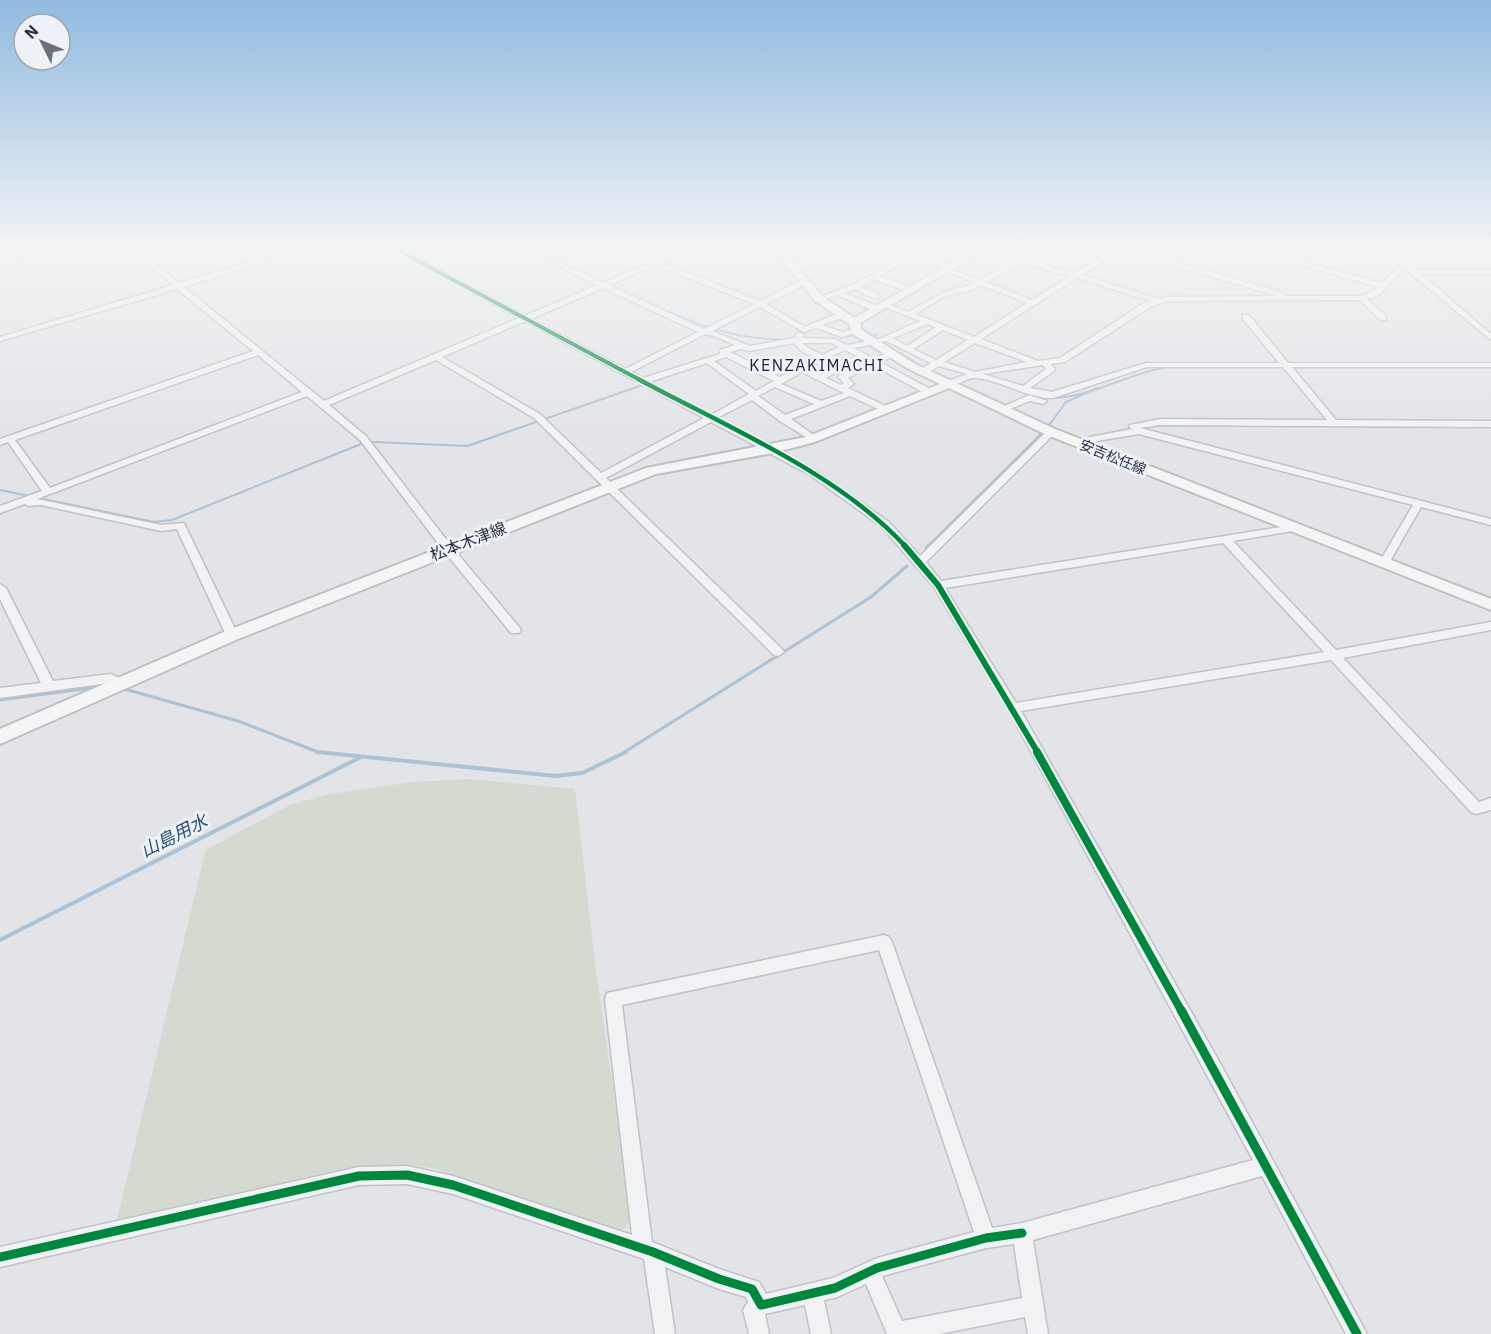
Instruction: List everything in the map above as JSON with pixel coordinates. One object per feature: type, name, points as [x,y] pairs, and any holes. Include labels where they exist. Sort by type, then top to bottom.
[{"type":"main road","name":"安吉松任線","points":[[834,309],[891,354],[1051,432],[1491,605]]},
{"type":"main road","points":[[863,334],[879,309]]},
{"type":"main road","name":"松本木津線","points":[[0,737],[120,683],[448,549],[604,482],[678,463],[768,450],[812,438],[949,384]]},
{"type":"street","points":[[0,339],[100,309]]},
{"type":"street","points":[[207,309],[366,442],[448,549],[515,630]]},
{"type":"street","points":[[508,309],[841,491],[885,524],[920,562],[938,585],[1013,708],[1214,1069],[1264,1166],[1357,1334]]},
{"type":"street","points":[[322,405],[549,309]]},
{"type":"street","points":[[660,309],[745,347]]},
{"type":"street","points":[[624,372],[750,309]]},
{"type":"street","points":[[769,309],[804,330]]},
{"type":"street","points":[[890,309],[910,314],[1051,369],[1024,389]]},
{"type":"street","points":[[910,314],[918,309]]},
{"type":"street","points":[[905,378],[936,364],[1024,309]]},
{"type":"street","points":[[949,384],[973,374],[1043,364],[1070,357],[1141,309]]},
{"type":"street","points":[[1374,309],[1383,318]]},
{"type":"street","points":[[1457,309],[1491,338]]},
{"type":"street","points":[[799,340],[804,330],[842,315]]},
{"type":"street","points":[[1246,317],[1333,422]]},
{"type":"street","points":[[888,338],[927,321]]},
{"type":"street","points":[[814,325],[842,335],[863,334],[888,338],[936,364],[1049,397]]},
{"type":"street","points":[[907,349],[942,327]]},
{"type":"street","points":[[604,482],[710,418],[839,349],[848,349],[863,334]]},
{"type":"street","points":[[799,340],[804,349],[838,361],[840,367],[852,372]]},
{"type":"street","points":[[820,404],[723,352],[799,340],[834,341],[929,392]]},
{"type":"street","points":[[40,495],[5,441],[260,352]]},
{"type":"street","points":[[645,383],[728,354]]},
{"type":"street","points":[[840,388],[850,384],[842,377],[891,354]]},
{"type":"street","points":[[437,357],[541,420],[778,652]]},
{"type":"street","points":[[728,373],[768,359],[820,378],[887,410]]},
{"type":"street","points":[[709,361],[728,373],[783,419],[812,438]]},
{"type":"street","points":[[1002,409],[1029,398],[1049,397],[1146,365],[1491,364]]},
{"type":"street","points":[[820,378],[840,367]]},
{"type":"street","points":[[0,510],[307,393]]},
{"type":"street","points":[[783,419],[850,393]]},
{"type":"street","points":[[1108,435],[1108,431],[1160,422],[1491,424]]},
{"type":"street","points":[[1084,446],[1093,439],[1139,431],[1491,522]]},
{"type":"street","points":[[920,562],[1051,432]]},
{"type":"street","points":[[19,503],[41,502],[161,528],[180,525],[232,636]]},
{"type":"street","points":[[1384,563],[1418,504]]},
{"type":"street","points":[[938,585],[1294,528]]},
{"type":"street","points":[[1226,540],[1476,808],[1491,804]]},
{"type":"street","points":[[0,588],[49,686]]},
{"type":"street","points":[[1013,708],[1334,655],[1491,626]]},
{"type":"street","points":[[0,693],[111,678],[120,683]]},
{"type":"street","points":[[665,1334],[648,1250],[613,999],[884,942],[986,1238]]},
{"type":"street","points":[[759,1334],[753,1310],[761,1305],[835,1288],[870,1271],[986,1238],[1022,1233],[1264,1166]]},
{"type":"street","points":[[0,1257],[359,1176],[407,1175],[453,1185],[648,1250],[718,1279],[752,1289],[761,1305]]},
{"type":"street","points":[[1022,1233],[1038,1334]]},
{"type":"street","points":[[870,1271],[897,1333],[1032,1305]]},
{"type":"street","points":[[813,1293],[820,1334]]},
{"type":"shaded area","points":[[469,779],[575,789],[596,971],[632,1220],[619,1233],[436,1169],[389,1165],[366,1166],[319,1174],[116,1224],[205,852],[290,805],[329,794],[412,782]]},
{"type":"waterway","points":[[663,309],[707,327],[747,337],[789,339]]},
{"type":"waterway","points":[[864,333],[877,335]]},
{"type":"waterway","points":[[841,338],[857,334]]},
{"type":"waterway","points":[[1088,392],[1138,374],[1168,367]]},
{"type":"waterway","points":[[0,490],[154,522],[172,520],[361,444],[374,442],[467,446],[683,371]]},
{"type":"waterway","points":[[1088,392],[1097,388]]},
{"type":"waterway","points":[[1047,428],[1066,402],[1088,392]]},
{"type":"waterway","points":[[1051,398],[1088,392]]},
{"type":"waterway","points":[[928,546],[1043,432]]},
{"type":"waterway","points":[[623,753],[871,597],[907,566]]},
{"type":"waterway","points":[[0,700],[98,687]]},
{"type":"waterway","points":[[121,688],[238,721],[318,752],[330,753]]},
{"type":"waterway","points":[[317,752],[556,776],[582,773],[626,752]]},
{"type":"waterway","name":"山島用水","points":[[0,940],[359,758]]},
{"type":"cycle path","points":[[508,309],[813,473],[885,524],[920,562],[938,585],[1013,708],[1214,1069],[1357,1334]]},
{"type":"cycle path","points":[[0,1257],[359,1176],[407,1175],[453,1185],[653,1252],[719,1279],[752,1289],[761,1305],[835,1288],[877,1268],[986,1238],[1022,1233]]},
{"type":"district","name":"KENZAKIMACHI","points":[[817,365]]}]
